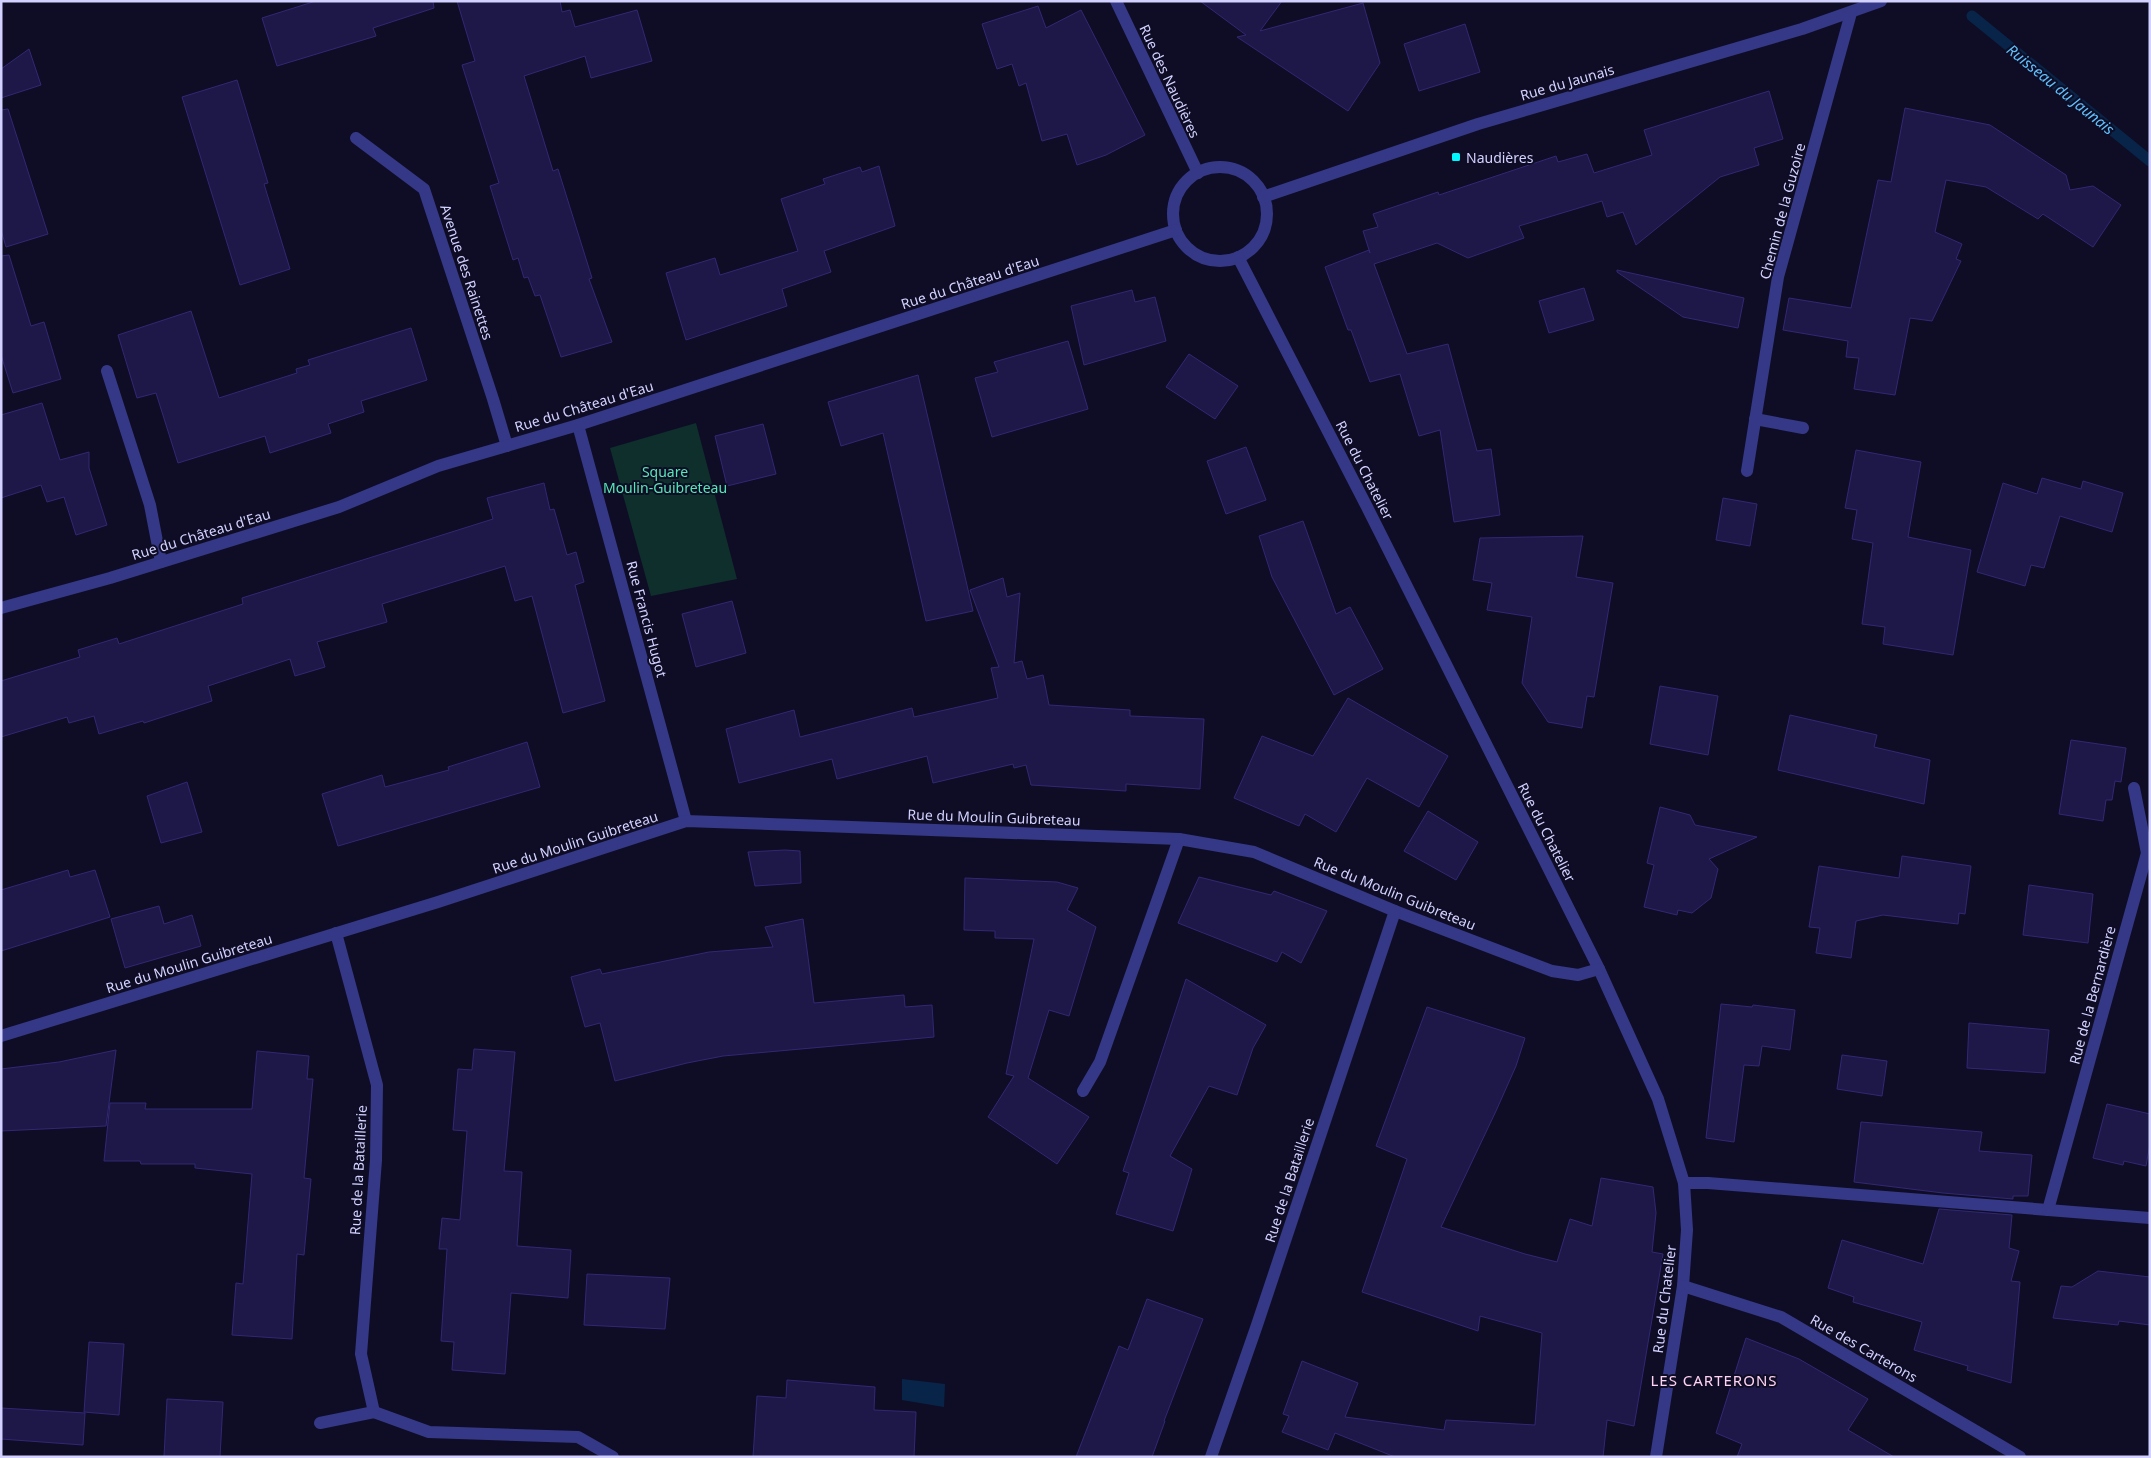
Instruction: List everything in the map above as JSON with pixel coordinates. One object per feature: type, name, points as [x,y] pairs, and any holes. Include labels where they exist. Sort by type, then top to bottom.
[{"type":"street","name":"Rue des Naudières","points":[[1116,1],[1198,173]]},
{"type":"street","name":"Rue du Jaunais","points":[[1263,197],[1478,124],[1851,13],[1878,2]]},
{"type":"street","name":"Chemin de la Guzoire","points":[[1747,471],[1778,277],[1851,13]]},
{"type":"street","name":"Avenue des Rainettes","points":[[356,138],[424,189],[507,446]]},
{"type":"street","points":[[1213,168],[1243,173],[1256,185],[1263,197],[1267,214],[1263,233],[1253,247],[1238,257],[1225,261],[1204,259],[1186,246],[1176,230],[1173,216],[1175,198],[1186,182],[1198,173],[1213,168]]},
{"type":"street","name":"Rue du Château d'Eau","points":[[1,608],[161,562],[339,507],[438,466],[578,425],[1176,230]]},
{"type":"street","name":"Rue du Chatelier","points":[[1238,257],[1376,524],[1599,969],[1658,1099],[1684,1183],[1687,1230],[1684,1286],[1656,1457]]},
{"type":"street","points":[[107,371],[150,505],[161,562]]},
{"type":"street","points":[[1755,419],[1803,428]]},
{"type":"street","name":"Rue Francis Hugot","points":[[578,425],[686,821]]},
{"type":"street","name":"Rue de la Bernardière","points":[[2048,1210],[2147,853],[2134,788]]},
{"type":"street","name":"Rue du Moulin Guibreteau","points":[[1,1036],[336,933],[686,821],[1179,839],[1254,852],[1395,911],[1552,971],[1578,975],[1599,969]]},
{"type":"street","points":[[1083,1091],[1100,1062],[1179,839]]},
{"type":"street","name":"Rue de la Bataillerie","points":[[1210,1457],[1257,1325],[1395,911]]},
{"type":"street","name":"Rue de la Bataillerie","points":[[336,933],[377,1085],[376,1160],[361,1354],[374,1412]]},
{"type":"street","points":[[1684,1183],[1708,1183],[2150,1218]]},
{"type":"street","name":"Rue des Carterons","points":[[1684,1286],[1781,1317],[2020,1457]]},
{"type":"street","points":[[320,1423],[374,1412],[429,1432],[578,1437],[613,1457]]},
{"type":"green space","name":"Square Moulin-Guibreteau","points":[[696,423],[737,579],[651,596],[610,448]]},
{"type":"water","points":[[902,1379],[945,1384],[944,1407],[902,1400]]},
{"type":"building","points":[[316,1],[433,1],[434,8],[373,28],[376,36],[277,66],[262,18]]},
{"type":"building","points":[[457,1],[560,1],[562,12],[570,10],[575,27],[637,10],[652,61],[591,78],[585,56],[524,76],[553,171],[558,169],[592,278],[589,279],[612,342],[561,357],[540,295],[535,296],[528,277],[524,278],[518,258],[513,260],[490,186],[499,183],[462,65],[475,61]]},
{"type":"building","points":[[1200,1],[1282,1],[1260,31],[1363,3],[1380,63],[1348,111],[1237,37],[1246,35]]},
{"type":"building","points":[[1038,6],[1046,28],[1081,10],[1145,135],[1106,155],[1077,165],[1067,134],[1042,141],[1026,83],[1019,86],[1012,64],[997,69],[982,24]]},
{"type":"building","points":[[1465,24],[1480,72],[1419,91],[1404,44]]},
{"type":"building","points":[[29,49],[41,85],[1,98],[1,69]]},
{"type":"building","points":[[237,80],[268,183],[264,184],[290,269],[240,285],[182,97]]},
{"type":"building","points":[[1769,91],[1783,139],[1754,148],[1759,165],[1720,177],[1636,245],[1623,212],[1607,217],[1602,201],[1519,226],[1524,238],[1468,258],[1437,243],[1374,264],[1407,354],[1448,344],[1477,451],[1491,449],[1500,515],[1454,522],[1440,430],[1419,436],[1400,374],[1370,382],[1351,330],[1348,330],[1325,267],[1369,250],[1370,253],[1363,231],[1378,227],[1373,214],[1438,192],[1439,195],[1556,156],[1558,162],[1587,154],[1594,173],[1652,155],[1644,130]]},
{"type":"building","points":[[1905,108],[1990,125],[2066,175],[2070,190],[2093,186],[2121,205],[2093,247],[2043,214],[2038,219],[1986,187],[1946,180],[1935,232],[1962,244],[1956,259],[1961,261],[1932,321],[1910,318],[1895,395],[1854,389],[1859,358],[1846,357],[1848,341],[1783,330],[1789,298],[1851,308],[1878,180],[1891,182]]},
{"type":"building","points":[[8,109],[48,234],[6,247],[1,230],[1,110]]},
{"type":"building","points":[[879,166],[895,226],[824,251],[831,272],[782,289],[787,306],[686,340],[666,273],[715,258],[720,275],[798,251],[781,199],[825,184],[823,179],[860,167],[862,172]]},
{"type":"building","points":[[9,255],[31,326],[44,322],[61,379],[13,393],[1,355],[1,256]]},
{"type":"building","points":[[1617,270],[1744,298],[1738,328],[1683,317],[1617,272]]},
{"type":"building","points":[[1584,288],[1594,320],[1549,333],[1539,301]]},
{"type":"building","points":[[1132,290],[1135,302],[1155,297],[1166,341],[1084,365],[1071,306]]},
{"type":"building","points":[[191,311],[219,398],[297,373],[296,369],[310,365],[308,360],[411,328],[427,380],[361,401],[364,412],[328,424],[331,433],[270,453],[265,436],[178,463],[156,393],[137,398],[118,335]]},
{"type":"building","points":[[1068,341],[1088,409],[992,437],[975,378],[998,372],[994,362]]},
{"type":"building","points":[[1189,354],[1238,386],[1215,419],[1166,387]]},
{"type":"building","points":[[918,375],[973,611],[926,621],[883,433],[841,446],[828,402]]},
{"type":"building","points":[[42,403],[60,460],[89,452],[89,468],[107,525],[76,535],[64,497],[47,502],[41,485],[1,498],[1,415]]},
{"type":"building","points":[[763,424],[776,474],[727,486],[715,436]]},
{"type":"building","points":[[1246,447],[1266,500],[1226,514],[1207,461]]},
{"type":"building","points":[[1856,450],[1921,462],[1908,537],[1971,550],[1953,655],[1883,644],[1885,627],[1862,624],[1873,543],[1852,539],[1857,510],[1845,508]]},
{"type":"building","points":[[2042,478],[2081,489],[2083,481],[2123,493],[2112,532],[2060,516],[2044,568],[2031,565],[2025,586],[1977,572],[2003,483],[2037,494]]},
{"type":"building","points":[[544,483],[550,510],[554,509],[567,555],[576,552],[584,582],[575,585],[605,701],[563,713],[532,596],[515,601],[505,566],[382,604],[387,622],[317,642],[325,667],[295,676],[290,659],[208,686],[212,701],[144,723],[143,721],[99,734],[94,716],[69,723],[67,717],[1,737],[1,681],[80,657],[78,650],[117,638],[119,644],[243,604],[242,598],[493,519],[487,498]]},
{"type":"building","points":[[1723,498],[1757,504],[1750,546],[1716,540]]},
{"type":"building","points":[[1303,521],[1336,614],[1350,607],[1383,669],[1334,695],[1272,577],[1259,536]]},
{"type":"building","points":[[1583,536],[1576,577],[1613,583],[1594,697],[1587,696],[1582,728],[1548,722],[1522,683],[1532,617],[1487,610],[1492,583],[1473,580],[1480,538]]},
{"type":"building","points":[[1003,578],[1007,597],[1020,593],[1014,663],[1022,661],[1027,679],[1043,675],[1049,705],[1130,710],[1130,716],[1204,719],[1200,789],[1126,784],[1126,791],[1031,785],[1026,765],[1014,768],[1013,764],[933,783],[927,756],[837,779],[832,759],[739,783],[726,729],[794,710],[800,737],[912,708],[914,717],[998,698],[991,668],[999,667],[970,590]]},
{"type":"building","points":[[732,601],[746,653],[696,667],[682,614]]},
{"type":"building","points":[[1660,686],[1718,696],[1708,755],[1650,744]]},
{"type":"building","points":[[1348,698],[1448,756],[1419,807],[1367,778],[1336,832],[1305,814],[1299,826],[1234,798],[1262,736],[1313,756]]},
{"type":"building","points":[[1790,715],[1877,735],[1874,747],[1930,760],[1924,804],[1778,770]]},
{"type":"building","points":[[2071,740],[2126,748],[2121,782],[2115,781],[2112,800],[2106,800],[2103,821],[2059,814]]},
{"type":"building","points":[[527,742],[540,787],[338,846],[322,794],[382,775],[385,787],[449,770],[448,767]]},
{"type":"building","points":[[187,782],[202,832],[161,843],[147,796]]},
{"type":"building","points":[[1660,807],[1690,815],[1695,825],[1757,837],[1709,859],[1718,869],[1711,898],[1692,913],[1678,910],[1677,915],[1644,907],[1654,865],[1647,863]]},
{"type":"building","points":[[1428,811],[1478,842],[1456,880],[1404,851]]},
{"type":"building","points":[[800,851],[801,883],[755,886],[748,852]]},
{"type":"building","points":[[1902,856],[1971,866],[1965,914],[1959,913],[1958,924],[1883,915],[1856,921],[1851,958],[1816,953],[1820,928],[1809,927],[1819,866],[1899,878]]},
{"type":"building","points":[[68,870],[70,877],[95,870],[110,917],[1,951],[1,890]]},
{"type":"building","points":[[1199,877],[1271,895],[1274,891],[1327,911],[1301,963],[1282,952],[1277,962],[1178,923]]},
{"type":"building","points":[[965,878],[1057,882],[1078,888],[1067,910],[1096,927],[1069,1016],[1049,1010],[1028,1078],[1089,1117],[1057,1164],[988,1117],[1014,1076],[1006,1074],[1034,939],[995,938],[995,931],[964,930]]},
{"type":"building","points":[[2029,885],[2093,894],[2088,943],[2023,935]]},
{"type":"building","points":[[159,906],[164,924],[192,915],[201,946],[125,968],[111,919]]},
{"type":"building","points":[[803,919],[814,1003],[904,995],[905,1007],[932,1005],[934,1037],[723,1056],[615,1081],[600,1023],[585,1027],[571,977],[600,969],[602,974],[709,952],[773,947],[765,927]]},
{"type":"building","points":[[1186,979],[1266,1025],[1253,1048],[1237,1095],[1209,1086],[1170,1156],[1192,1169],[1173,1231],[1116,1214],[1129,1173],[1123,1171]]},
{"type":"building","points":[[1721,1004],[1752,1007],[1753,1005],[1795,1010],[1790,1050],[1762,1046],[1759,1066],[1744,1065],[1734,1142],[1706,1138]]},
{"type":"building","points":[[1427,1007],[1525,1038],[1516,1066],[1496,1111],[1441,1227],[1525,1254],[1557,1262],[1570,1219],[1592,1226],[1601,1178],[1653,1187],[1656,1213],[1652,1252],[1663,1254],[1634,1426],[1607,1420],[1603,1457],[1395,1457],[1335,1433],[1328,1450],[1282,1432],[1289,1416],[1283,1414],[1302,1361],[1358,1383],[1345,1417],[1444,1430],[1446,1420],[1535,1425],[1542,1333],[1480,1316],[1478,1331],[1362,1292],[1407,1159],[1376,1146]]},
{"type":"building","points":[[1969,1023],[2049,1030],[2045,1073],[1967,1068]]},
{"type":"building","points":[[474,1049],[515,1052],[504,1171],[522,1172],[517,1246],[571,1250],[568,1298],[511,1293],[505,1374],[452,1370],[454,1342],[441,1341],[447,1249],[439,1249],[442,1218],[460,1220],[467,1131],[453,1130],[458,1069],[472,1070]]},
{"type":"building","points":[[116,1050],[106,1126],[1,1131],[1,1069],[59,1062]]},
{"type":"building","points":[[257,1051],[309,1056],[307,1079],[313,1079],[304,1178],[311,1179],[304,1255],[297,1254],[292,1339],[232,1335],[236,1283],[243,1284],[252,1174],[195,1168],[195,1164],[141,1164],[140,1161],[104,1161],[110,1103],[146,1103],[145,1109],[252,1109]]},
{"type":"building","points":[[1842,1055],[1887,1061],[1882,1096],[1837,1089]]},
{"type":"building","points":[[2107,1104],[2150,1114],[2150,1144],[2146,1166],[2124,1161],[2123,1165],[2093,1158]]},
{"type":"building","points":[[1861,1122],[1982,1132],[1979,1151],[2032,1155],[2028,1196],[2013,1196],[2013,1199],[1854,1182]]},
{"type":"building","points":[[1939,1209],[2012,1215],[2009,1248],[2019,1251],[2011,1281],[2020,1282],[2011,1383],[1967,1370],[1968,1366],[1914,1350],[1922,1322],[1853,1302],[1854,1297],[1828,1288],[1842,1240],[1923,1264]]},
{"type":"building","points":[[2098,1271],[2150,1277],[2150,1325],[2119,1321],[2118,1325],[2053,1318],[2061,1286],[2072,1287]]},
{"type":"building","points":[[587,1274],[670,1278],[665,1329],[584,1325]]},
{"type":"building","points":[[1147,1299],[1203,1319],[1152,1457],[1076,1457],[1119,1346],[1128,1350]]},
{"type":"building","points":[[1746,1338],[1799,1359],[1868,1399],[1848,1430],[1894,1457],[1737,1457],[1742,1444],[1716,1433]]},
{"type":"building","points":[[89,1342],[124,1344],[119,1415],[84,1412]]},
{"type":"building","points":[[787,1380],[875,1387],[874,1410],[916,1412],[914,1457],[753,1457],[757,1396],[786,1398]]},
{"type":"building","points":[[167,1399],[223,1402],[220,1457],[164,1457]]},
{"type":"building","points":[[1,1408],[85,1413],[83,1445],[1,1439]]},
{"type":"waterway","name":"Ruisseau du Jaunais","points":[[1972,16],[2150,161]]},
{"type":"place","name":"Naudières","points":[[1456,157]]},
{"type":"district","name":"LES CARTERONS","points":[[1714,1380]]}]
